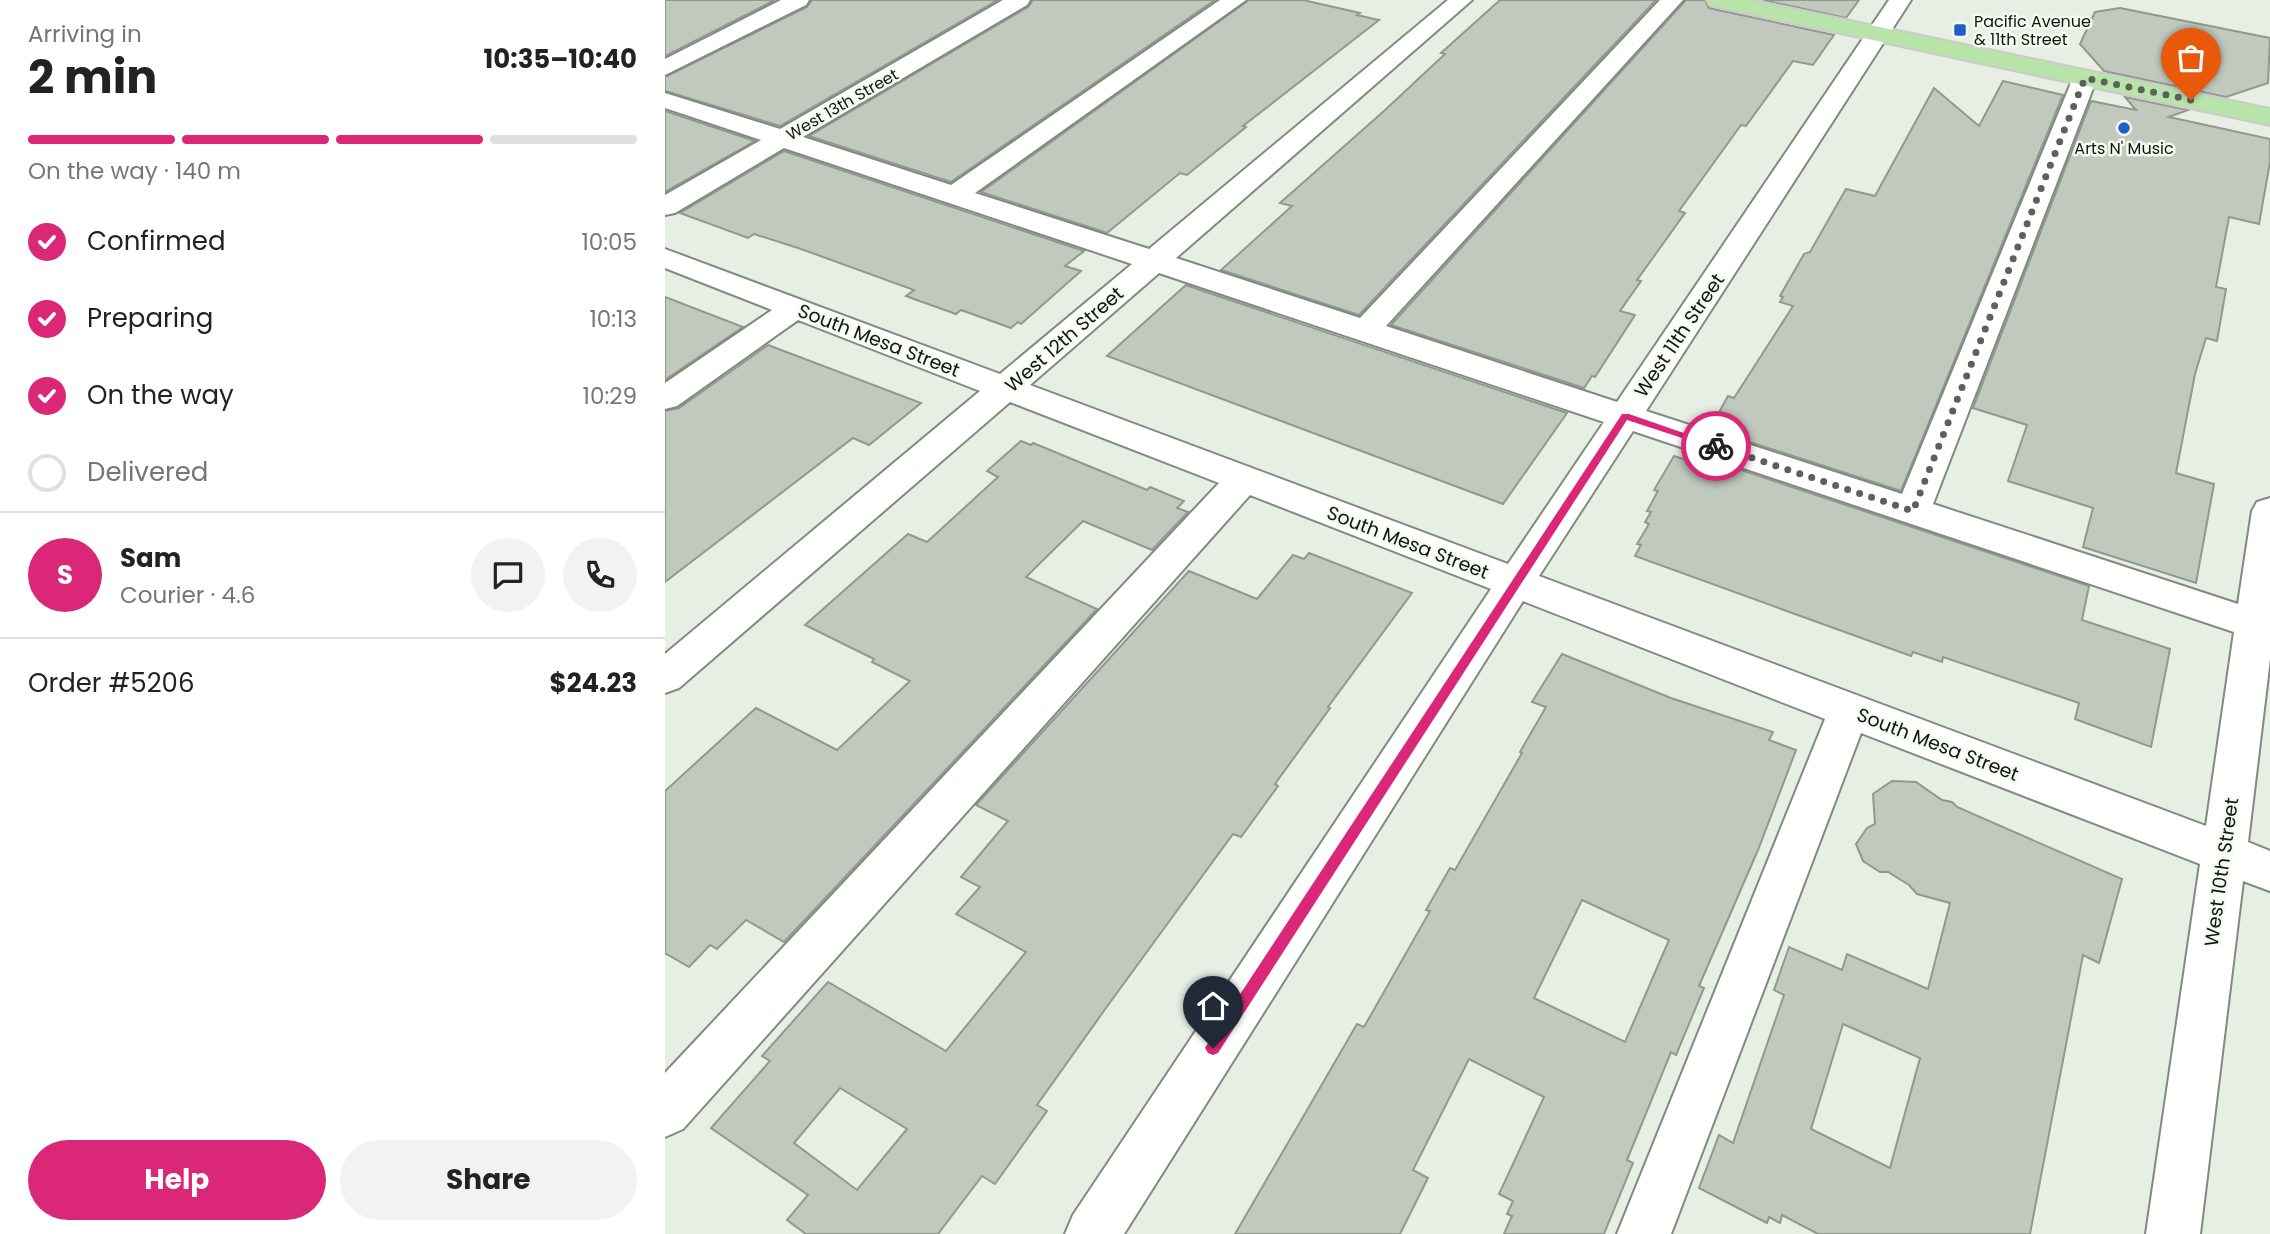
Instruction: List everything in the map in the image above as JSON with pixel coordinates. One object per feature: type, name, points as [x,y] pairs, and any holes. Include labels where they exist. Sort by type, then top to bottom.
[{"type":"main road","points":[[1718,0],[2270,117]]},
{"type":"street","points":[[665,68],[798,0]]},
{"type":"street","name":"West 13th Street","points":[[665,208],[1020,0]]},
{"type":"street","points":[[954,195],[1235,0]]},
{"type":"street","name":"West 12th Street","points":[[665,677],[1461,0]]},
{"type":"street","points":[[1365,331],[1672,0]]},
{"type":"street","name":"West 11th Street","points":[[1092,1234],[1515,583],[1900,0]]},
{"type":"street","points":[[1913,511],[2085,78]]},
{"type":"street","points":[[665,100],[2262,627]]},
{"type":"street","name":"South Mesa Street","points":[[665,258],[2270,871]]},
{"type":"street","points":[[665,398],[795,308]]},
{"type":"street","points":[[665,1111],[1244,479]]},
{"type":"street","name":"West 10th Street","points":[[2173,1234],[2223,853],[2262,627],[2270,511]]},
{"type":"street","points":[[1644,1234],[1849,710]]},
{"type":"building","points":[[665,0],[775,0],[665,56]]},
{"type":"building","points":[[812,0],[998,0],[780,126],[665,91],[665,77],[807,7]]},
{"type":"building","points":[[1033,0],[1215,0],[951,182],[809,136],[1028,7]]},
{"type":"building","points":[[1249,0],[1303,0],[1379,20],[1243,126],[1246,127],[1187,175],[1180,173],[1107,233],[981,192]]},
{"type":"building","points":[[1500,0],[1656,0],[1359,315],[1221,270],[1292,206],[1280,203],[1384,111],[1445,54],[1441,53]]},
{"type":"building","points":[[1686,0],[1705,0],[1709,8],[1834,35],[1813,65],[1793,61],[1746,126],[1741,125],[1679,211],[1685,213],[1637,280],[1641,281],[1620,311],[1635,315],[1595,377],[1592,376],[1584,388],[1391,325]]},
{"type":"building","points":[[1763,0],[1859,0],[1846,18]]},
{"type":"building","points":[[2120,8],[2270,38],[2268,83],[2226,97],[2104,71],[2080,44],[2095,12]]},
{"type":"building","points":[[2003,81],[2063,95],[1901,491],[1710,429],[1728,396],[1734,398],[1793,306],[1780,302],[1783,297],[1780,296],[1804,254],[1810,252],[1846,189],[1875,196],[1934,88],[1979,126]]},
{"type":"building","points":[[2125,97],[2188,110],[2169,117],[2270,139],[2270,162],[2259,224],[2229,217],[2216,287],[2226,289],[2217,341],[2206,338],[2195,374],[2176,473],[2214,484],[2196,583],[2083,547],[2093,508],[2008,481],[2027,425],[1973,408],[2091,101],[2136,110]]},
{"type":"building","points":[[665,111],[755,141],[665,192]]},
{"type":"building","points":[[784,151],[1084,251],[1065,266],[1081,271],[1021,324],[1018,322],[1011,328],[961,310],[956,314],[906,296],[914,290],[801,249],[754,234],[748,238],[680,213]]},
{"type":"building","points":[[1186,285],[1567,413],[1503,504],[1107,356]]},
{"type":"building","points":[[665,297],[743,327],[665,380]]},
{"type":"building","points":[[768,345],[921,403],[869,445],[853,438],[665,582],[665,411],[679,408]]},
{"type":"building","points":[[1021,441],[1031,445],[1033,443],[1147,490],[1150,487],[1184,501],[1177,508],[1188,512],[1152,550],[1083,521],[1026,577],[1097,609],[784,942],[746,920],[717,949],[710,945],[689,967],[665,953],[665,791],[756,708],[837,750],[910,681],[872,662],[874,659],[805,625],[908,534],[927,542],[998,477],[987,471]]},
{"type":"building","points":[[1687,452],[2089,586],[2082,620],[2170,649],[2151,747],[2075,719],[2079,703],[1943,657],[1942,662],[1913,652],[1911,656],[1635,556],[1641,545],[1637,544],[1649,524],[1645,522],[1651,512],[1647,511],[1658,491],[1654,490],[1674,456],[1683,459]]},
{"type":"building","points":[[1309,553],[1412,593],[1328,707],[1330,708],[1275,784],[1278,786],[1241,837],[1233,834],[1037,1105],[1047,1111],[995,1184],[982,1176],[938,1234],[806,1234],[787,1220],[808,1195],[711,1128],[770,1061],[762,1056],[828,982],[946,1051],[1026,952],[956,914],[980,887],[961,877],[1008,821],[976,805],[1189,571],[1257,599],[1293,555],[1304,559]],"holes":[[[840,1088],[907,1129],[857,1190],[794,1143]]]},
{"type":"building","points":[[1562,654],[1671,698],[1773,732],[1769,740],[1796,750],[1758,850],[1699,986],[1704,988],[1676,1055],[1671,1052],[1627,1160],[1633,1163],[1604,1234],[1504,1234],[1512,1216],[1507,1214],[1513,1201],[1499,1194],[1544,1097],[1469,1059],[1413,1170],[1428,1178],[1400,1234],[1235,1234],[1357,1024],[1364,1027],[1430,911],[1426,910],[1450,868],[1455,870],[1522,753],[1520,752],[1546,707],[1532,702]],"holes":[[[1582,900],[1669,940],[1625,1042],[1534,998]]]},
{"type":"building","points":[[1892,781],[1916,782],[1942,800],[1952,802],[1957,807],[2122,879],[2099,963],[2083,955],[2030,1234],[1818,1234],[1782,1215],[1780,1223],[1769,1217],[1767,1223],[1699,1188],[1719,1135],[1733,1143],[1784,995],[1774,990],[1789,947],[1842,970],[1847,954],[1928,989],[1950,903],[1917,894],[1909,885],[1888,872],[1880,872],[1863,861],[1856,844],[1867,828],[1875,824],[1873,794]],"holes":[[[1843,1024],[1920,1058],[1890,1168],[1811,1129]]]},
{"type":"way so far","points":[[1716,446],[1913,511],[2085,78],[2191,100]]},
{"type":"place","name":"Pacific Avenue & 11th Street","points":[[1960,30]]},
{"type":"place","name":"Arts N' Music","points":[[2124,128]]},
{"type":"route","points":[[1213,1048],[1625,416],[1716,446]]}]
